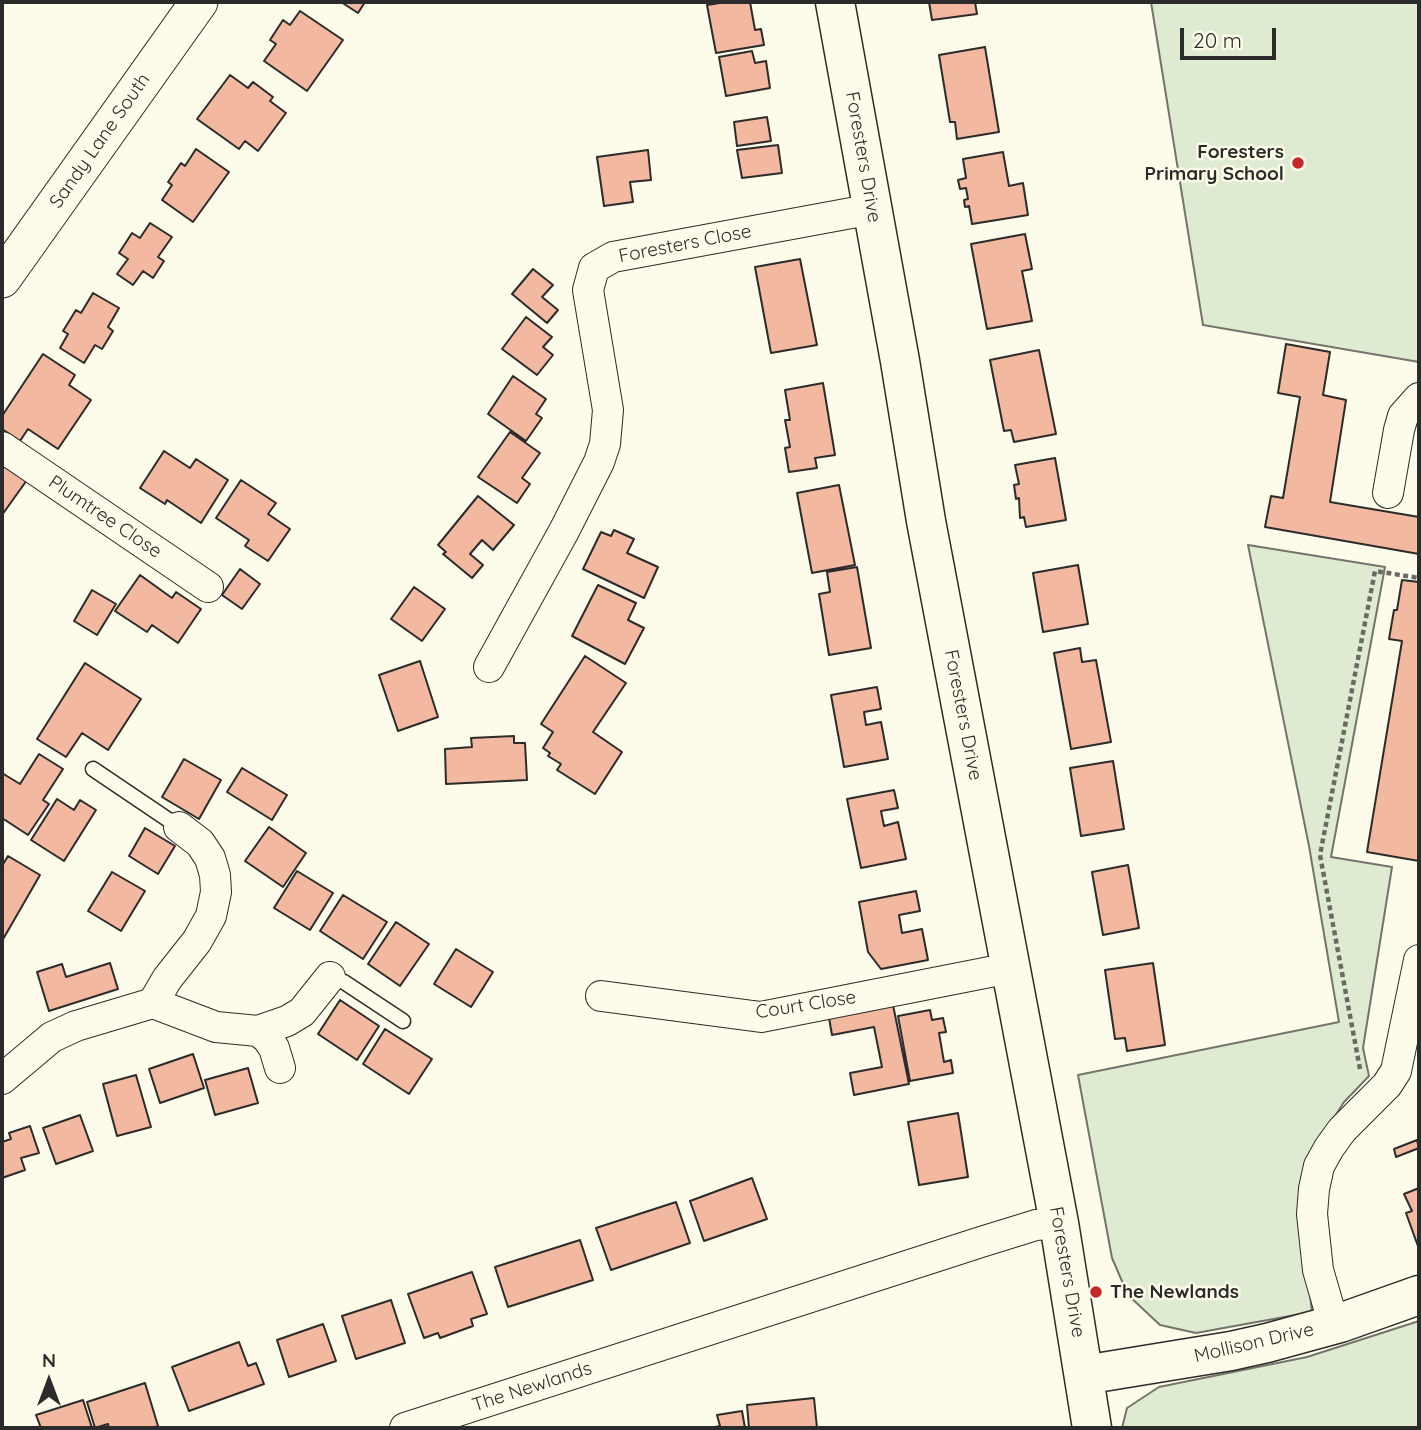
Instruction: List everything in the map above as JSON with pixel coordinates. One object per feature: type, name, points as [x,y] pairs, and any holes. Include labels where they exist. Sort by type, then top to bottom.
[{"type":"main road","name":"Foresters Drive","points":[[835,2],[926,521],[1059,1223],[1092,1428]]},
{"type":"main road","name":"Mollison Drive","points":[[1084,1375],[1231,1351],[1340,1324],[1419,1295]]},
{"type":"street","name":"Sandy Lane South","points":[[2,279],[199,2]]},
{"type":"street","name":"Foresters Close","points":[[489,667],[564,531],[599,462],[605,444],[608,410],[588,290],[594,268],[612,257],[873,209]]},
{"type":"street","points":[[1388,494],[1399,430],[1404,416],[1419,398]]},
{"type":"street","name":"Plumtree Close","points":[[2,447],[208,587]]},
{"type":"street","points":[[153,1003],[167,979],[198,941],[211,916],[216,892],[210,858],[200,844],[179,827]]},
{"type":"street","points":[[1340,1324],[1329,1308],[1318,1270],[1312,1214],[1314,1189],[1319,1166],[1329,1148],[1396,1071],[1419,960]]},
{"type":"street","name":"Court Close","points":[[601,996],[761,1017],[1010,968]]},
{"type":"street","points":[[2,1079],[52,1037],[76,1026],[153,1003],[216,1027],[258,1031],[287,1021],[302,1012],[330,977]]},
{"type":"street","points":[[258,1031],[275,1048],[279,1068]]},
{"type":"street","name":"The Newlands","points":[[405,1428],[981,1242],[1036,1225],[1059,1223]]},
{"type":"lane","points":[[93,768],[179,827]]},
{"type":"lane","points":[[330,977],[344,982],[403,1021]]},
{"type":"path","points":[[1366,1103],[1320,855],[1375,570],[1419,578]]},
{"type":"green space","name":"Foresters Primary School","points":[[1151,2],[1419,2],[1419,362],[1203,325]]},
{"type":"green space","points":[[1248,545],[1385,567],[1331,857],[1392,867],[1363,1048],[1369,1076],[1344,1102],[1309,1157],[1299,1203],[1312,1312],[1196,1333],[1160,1325],[1128,1295],[1112,1258],[1078,1075],[1339,1022],[1309,846]]},
{"type":"green space","points":[[1419,1321],[1419,1428],[1122,1428],[1127,1408],[1159,1387],[1307,1357]]},
{"type":"building","points":[[341,2],[365,2],[358,13]]},
{"type":"building","points":[[750,2],[755,30],[761,29],[764,45],[716,53],[707,5]]},
{"type":"building","points":[[929,2],[975,2],[977,14],[932,20]]},
{"type":"building","points":[[300,11],[343,40],[307,91],[264,61],[276,44],[270,40],[283,20],[290,25]]},
{"type":"building","points":[[985,47],[999,132],[957,139],[955,122],[950,122],[939,55]]},
{"type":"building","points":[[752,51],[755,63],[766,61],[770,88],[726,96],[719,57]]},
{"type":"building","points":[[230,75],[248,88],[253,82],[273,97],[270,101],[286,113],[258,151],[245,141],[239,149],[197,119]]},
{"type":"building","points":[[767,117],[771,141],[737,146],[734,122]]},
{"type":"building","points":[[778,145],[782,173],[742,178],[737,150]]},
{"type":"building","points":[[196,149],[229,172],[193,222],[162,200],[172,185],[168,182],[181,163],[185,166]]},
{"type":"building","points":[[648,150],[651,180],[630,182],[633,202],[604,206],[597,157]]},
{"type":"building","points":[[1003,152],[1009,186],[1023,183],[1028,215],[972,224],[969,206],[965,207],[964,200],[968,199],[966,188],[960,189],[958,180],[966,178],[963,159]]},
{"type":"building","points":[[150,223],[172,237],[158,257],[164,261],[153,278],[143,271],[133,285],[117,274],[128,259],[119,253],[132,233],[140,238]]},
{"type":"building","points":[[1025,234],[1032,269],[1022,271],[1032,321],[987,329],[971,244]]},
{"type":"building","points":[[800,259],[817,345],[771,353],[755,267]]},
{"type":"building","points":[[533,269],[553,285],[542,297],[558,310],[547,323],[512,294]]},
{"type":"building","points":[[93,293],[119,308],[108,327],[113,331],[102,349],[95,345],[84,363],[60,348],[68,334],[63,331],[76,310],[81,313]]},
{"type":"building","points":[[526,317],[552,337],[543,347],[553,355],[537,375],[502,349]]},
{"type":"building","points":[[1286,344],[1330,352],[1323,395],[1346,400],[1330,502],[1419,517],[1419,554],[1265,527],[1271,496],[1283,498],[1300,397],[1278,393]]},
{"type":"building","points":[[1039,350],[1056,434],[1014,442],[1011,430],[1004,431],[990,360]]},
{"type":"building","points":[[43,354],[75,375],[69,385],[91,400],[58,449],[28,429],[20,441],[2,429],[2,416]]},
{"type":"building","points":[[513,376],[546,399],[536,414],[542,418],[526,441],[488,414]]},
{"type":"building","points":[[823,383],[835,455],[815,458],[817,468],[789,472],[785,448],[790,447],[785,420],[790,420],[785,390]]},
{"type":"building","points":[[510,432],[540,453],[522,478],[530,484],[517,503],[478,477]]},
{"type":"building","points":[[164,451],[190,468],[196,459],[228,480],[201,523],[167,500],[165,504],[140,488]]},
{"type":"building","points":[[1055,458],[1066,520],[1026,527],[1024,517],[1020,518],[1019,498],[1016,499],[1014,485],[1019,484],[1015,465]]},
{"type":"building","points":[[2,462],[27,480],[2,515]]},
{"type":"building","points":[[241,480],[276,503],[268,514],[290,529],[268,561],[245,546],[249,540],[216,518]]},
{"type":"building","points":[[839,485],[855,565],[812,573],[797,493]]},
{"type":"building","points":[[478,496],[514,525],[493,550],[482,540],[470,554],[483,565],[472,578],[443,554],[446,552],[438,545]]},
{"type":"building","points":[[614,530],[634,539],[627,553],[658,567],[644,598],[583,569],[601,532],[611,536]]},
{"type":"building","points":[[1078,565],[1088,624],[1043,632],[1033,573]]},
{"type":"building","points":[[857,567],[871,648],[829,655],[819,594],[830,592],[827,572]]},
{"type":"building","points":[[240,569],[260,584],[242,609],[222,595]]},
{"type":"building","points":[[140,575],[172,598],[176,592],[201,609],[178,643],[152,625],[147,632],[115,611]]},
{"type":"building","points":[[1402,580],[1419,582],[1419,861],[1367,852],[1402,641],[1389,639]]},
{"type":"building","points":[[598,585],[636,603],[628,620],[644,628],[625,664],[572,636]]},
{"type":"building","points":[[414,587],[445,609],[422,641],[391,619]]},
{"type":"building","points":[[92,590],[116,604],[97,635],[74,621]]},
{"type":"building","points":[[1080,648],[1082,662],[1096,660],[1111,742],[1071,749],[1054,653]]},
{"type":"building","points":[[585,656],[626,683],[593,732],[622,752],[595,794],[557,770],[561,764],[548,756],[550,753],[543,748],[553,732],[541,724]]},
{"type":"building","points":[[420,661],[438,717],[398,731],[379,675]]},
{"type":"building","points":[[85,663],[141,699],[108,750],[82,733],[66,757],[37,739]]},
{"type":"building","points":[[877,687],[881,709],[864,712],[866,725],[881,722],[888,759],[844,767],[831,695]]},
{"type":"building","points":[[514,736],[514,743],[525,743],[527,780],[446,784],[445,749],[472,747],[471,738]]},
{"type":"building","points":[[39,754],[63,769],[43,800],[49,804],[28,835],[2,818],[2,773],[20,784]]},
{"type":"building","points":[[184,759],[221,780],[199,819],[162,797]]},
{"type":"building","points":[[1113,761],[1124,829],[1081,836],[1070,768]]},
{"type":"building","points":[[242,768],[287,795],[272,820],[227,792]]},
{"type":"building","points":[[894,790],[898,808],[881,811],[884,826],[898,822],[906,859],[861,868],[847,799]]},
{"type":"building","points":[[57,799],[74,810],[80,800],[96,810],[64,861],[31,840]]},
{"type":"building","points":[[269,827],[306,853],[283,887],[245,861]]},
{"type":"building","points":[[145,828],[175,846],[158,874],[129,856]]},
{"type":"building","points":[[8,856],[40,875],[2,941],[2,866]]},
{"type":"building","points":[[1128,865],[1139,928],[1103,935],[1092,872]]},
{"type":"building","points":[[297,871],[333,893],[310,930],[274,908]]},
{"type":"building","points":[[112,872],[145,891],[121,931],[88,911]]},
{"type":"building","points":[[916,891],[920,911],[899,915],[902,933],[922,929],[928,960],[881,969],[868,952],[859,902]]},
{"type":"building","points":[[343,895],[387,922],[363,959],[320,931]]},
{"type":"building","points":[[396,922],[429,944],[400,986],[368,964]]},
{"type":"building","points":[[456,949],[493,972],[471,1007],[434,984]]},
{"type":"building","points":[[110,963],[118,989],[49,1011],[37,972],[62,964],[66,977]]},
{"type":"building","points":[[1153,963],[1165,1045],[1127,1051],[1125,1038],[1115,1039],[1105,970]]},
{"type":"building","points":[[340,1000],[379,1026],[357,1060],[318,1034]]},
{"type":"building","points":[[893,1005],[909,1084],[854,1095],[850,1073],[882,1067],[874,1027],[832,1035],[829,1018]]},
{"type":"building","points":[[930,1010],[932,1020],[943,1018],[946,1032],[939,1033],[944,1062],[951,1060],[953,1073],[910,1081],[898,1016]]},
{"type":"building","points":[[385,1029],[432,1059],[409,1094],[363,1064]]},
{"type":"building","points":[[193,1054],[204,1088],[160,1103],[149,1069]]},
{"type":"building","points":[[248,1068],[258,1103],[215,1115],[205,1080]]},
{"type":"building","points":[[136,1075],[151,1127],[117,1136],[103,1084]]},
{"type":"building","points":[[958,1113],[968,1177],[919,1185],[908,1122]]},
{"type":"building","points":[[80,1115],[93,1151],[56,1164],[43,1128]]},
{"type":"building","points":[[30,1126],[39,1153],[21,1158],[25,1170],[2,1178],[2,1142],[11,1139],[9,1133]]},
{"type":"building","points":[[1417,1140],[1419,1148],[1396,1157],[1394,1149]]},
{"type":"building","points":[[752,1178],[767,1219],[704,1241],[690,1201]]},
{"type":"building","points":[[1419,1188],[1419,1249],[1406,1213],[1412,1211],[1404,1194]]},
{"type":"building","points":[[676,1202],[690,1243],[611,1270],[596,1228]]},
{"type":"building","points":[[580,1240],[593,1280],[508,1307],[495,1267]]},
{"type":"building","points":[[472,1272],[487,1314],[471,1319],[473,1326],[440,1338],[438,1333],[424,1338],[408,1294]]},
{"type":"building","points":[[391,1300],[405,1343],[356,1359],[342,1316]]},
{"type":"building","points":[[323,1324],[336,1361],[289,1377],[277,1340]]},
{"type":"building","points":[[239,1342],[248,1366],[256,1363],[264,1384],[189,1411],[172,1367]]},
{"type":"building","points":[[145,1383],[158,1426],[109,1428],[108,1424],[95,1428],[87,1402]]},
{"type":"building","points":[[814,1398],[817,1428],[749,1428],[747,1405]]},
{"type":"building","points":[[83,1400],[92,1428],[41,1428],[36,1415]]},
{"type":"building","points":[[742,1411],[745,1428],[710,1428],[720,1426],[717,1415]]},
{"type":"place","name":"Foresters Primary School","points":[[1298,163]]},
{"type":"place","name":"The Newlands","points":[[1096,1292]]}]
